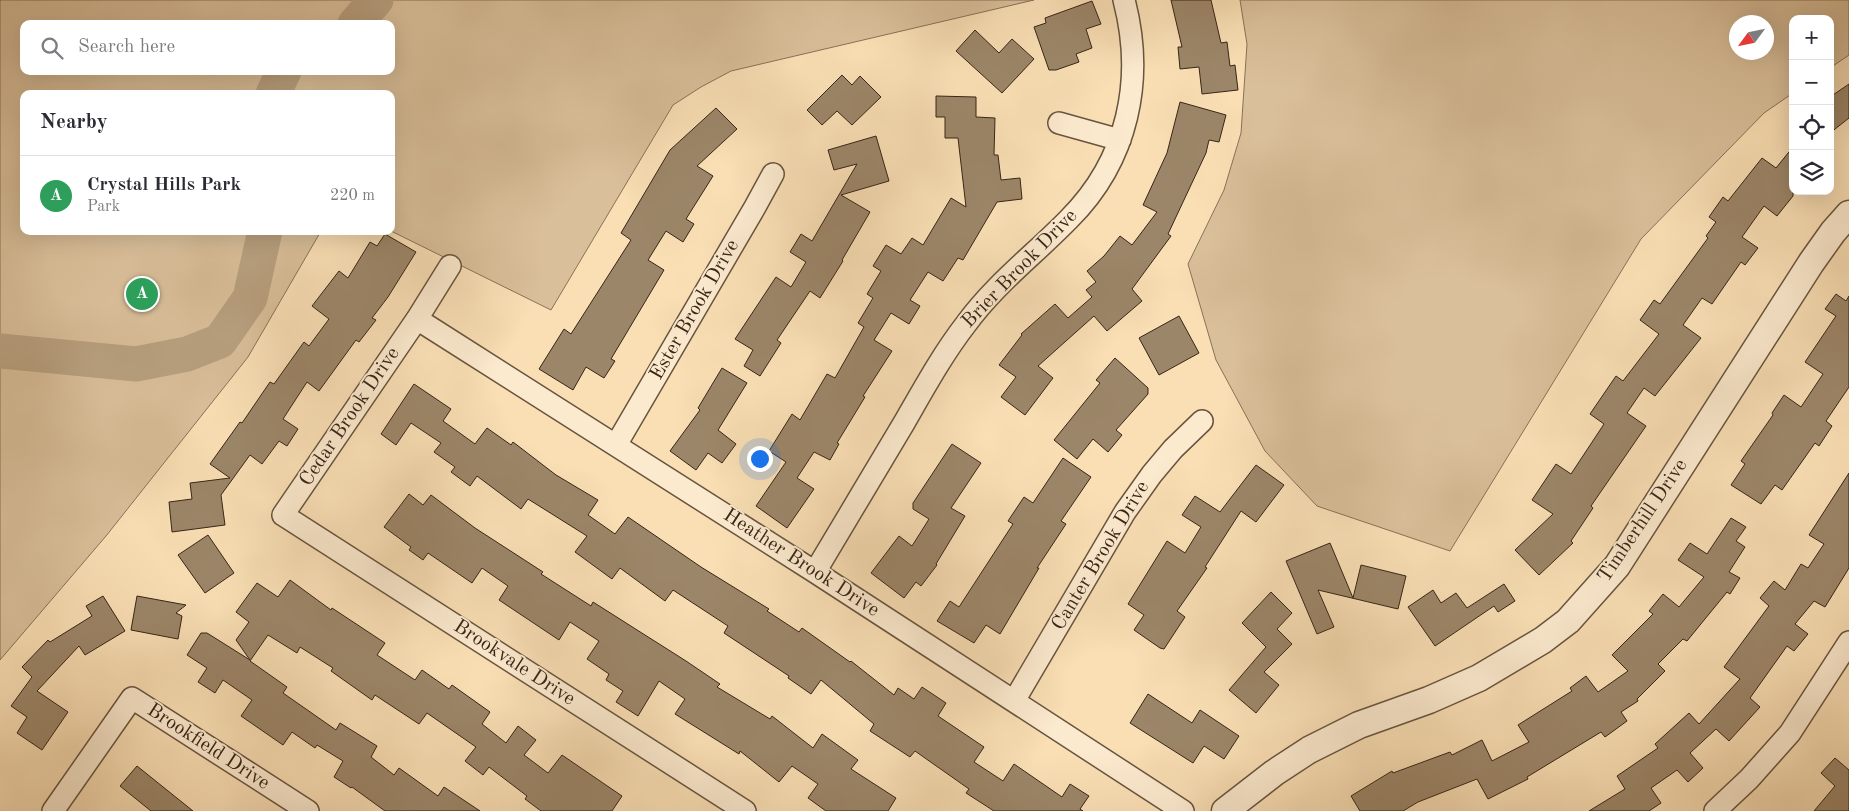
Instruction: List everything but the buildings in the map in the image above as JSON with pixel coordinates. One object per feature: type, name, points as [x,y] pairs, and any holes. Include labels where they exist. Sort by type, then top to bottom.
[{"type":"street","name":"Brier Brook Drive","points":[[815,572],[928,382],[966,323],[1010,274],[1070,219],[1085,201],[1110,162],[1120,140],[1132,95],[1134,72],[1131,25],[1124,0]]},
{"type":"street","points":[[1059,123],[1120,140]]},
{"type":"street","name":"Ester Brook Drive","points":[[616,445],[755,207],[772,174]]},
{"type":"street","name":"Timberhill Drive","points":[[1225,811],[1274,773],[1309,750],[1359,725],[1429,700],[1479,678],[1543,640],[1568,620],[1617,566],[1811,263],[1833,232],[1849,214]]},
{"type":"street","name":"Cedar Brook Drive","points":[[282,515],[417,319],[450,266]]},
{"type":"street","name":"Heather Brook Drive","points":[[417,319],[815,572],[1183,811]]},
{"type":"street","name":"Canter Brook Drive","points":[[1014,702],[1125,512],[1168,455],[1202,421]]},
{"type":"street","name":"Brookvale Drive","points":[[282,515],[745,811]]},
{"type":"street","points":[[1715,811],[1750,779],[1790,733],[1849,642]]},
{"type":"street","name":"Brookfield Drive","points":[[53,811],[132,698],[308,811]]},
{"type":"shaded area","points":[[0,0],[1034,0],[731,71],[701,87],[673,105],[551,310],[395,233],[395,90],[20,90],[20,235],[319,235],[248,357],[106,536],[0,660]]},
{"type":"shaded area","points":[[1240,0],[1849,0],[1849,55],[1834,65],[1834,15],[1789,15],[1789,96],[1764,113],[1641,239],[1450,551],[1317,506],[1265,451],[1216,360],[1188,264],[1224,190],[1241,133],[1247,44]]},
{"type":"waterway","points":[[358,20],[376,0]]},
{"type":"waterway","points":[[275,90],[282,75]]},
{"type":"waterway","points":[[0,351],[136,364],[187,354],[220,341],[250,298],[264,235]]},
{"type":"place","name":"Crystal Hills Park","points":[[142,294]]}]
